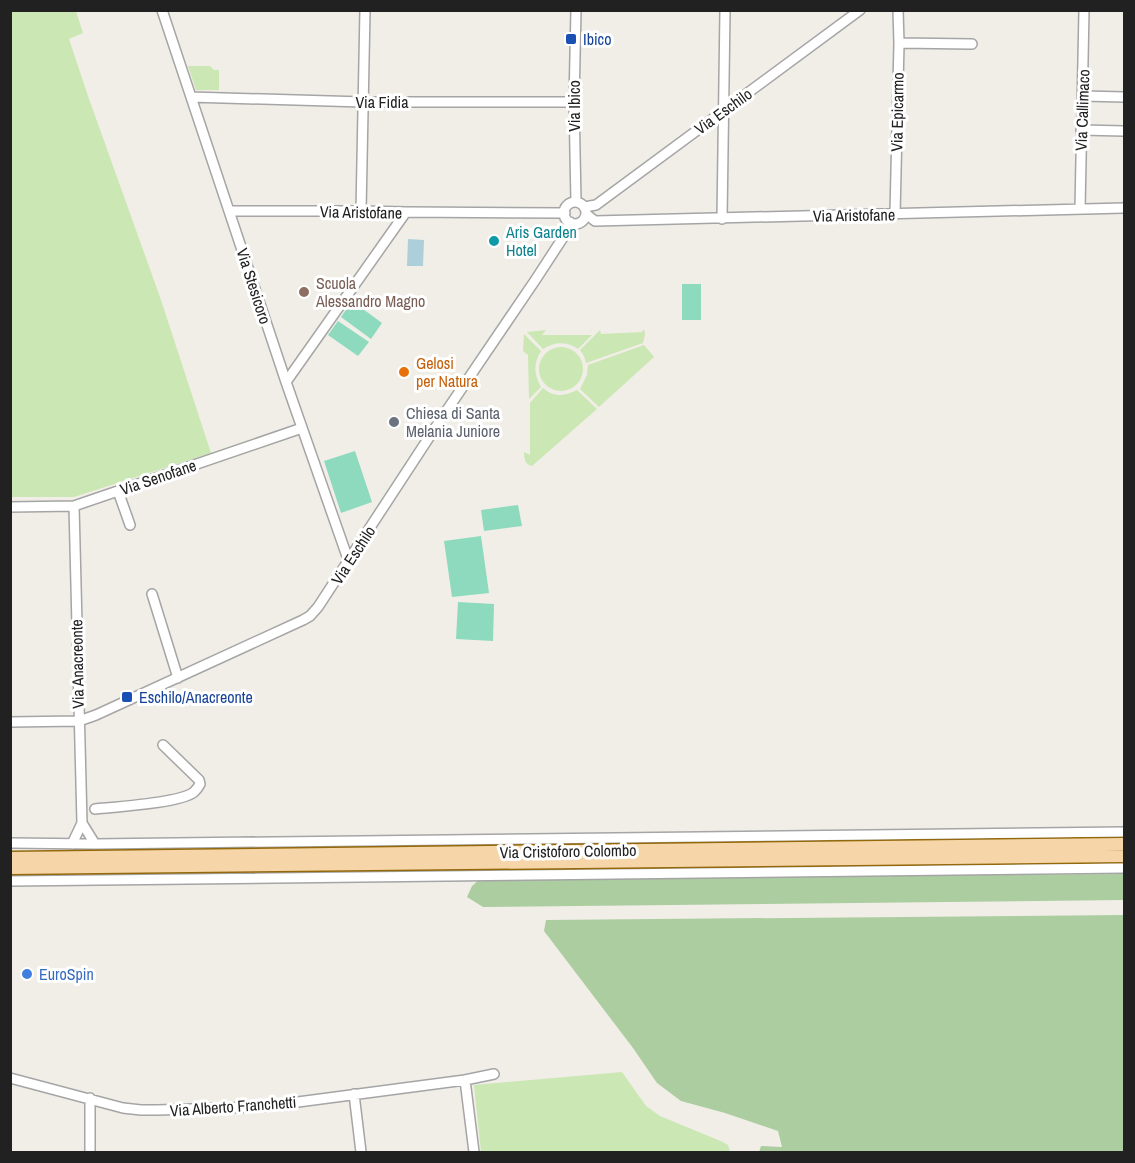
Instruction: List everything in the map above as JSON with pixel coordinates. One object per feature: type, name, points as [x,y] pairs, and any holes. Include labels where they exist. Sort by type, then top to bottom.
[{"type":"main road","name":"Via Cristoforo Colombo","points":[[10,858],[1125,844]]},
{"type":"main road","name":"Via Cristoforo Colombo","points":[[10,868],[1125,856]]},
{"type":"street","name":"Via Stesicoro","points":[[162,10],[286,382],[349,561]]},
{"type":"street","points":[[361,211],[365,10]]},
{"type":"street","name":"Via Ibico","points":[[576,10],[574,102],[582,208]]},
{"type":"street","points":[[722,219],[725,10]]},
{"type":"street","name":"Via Eschilo","points":[[10,722],[79,721],[308,618],[318,608],[564,236],[568,205],[582,208],[596,205],[860,10]]},
{"type":"street","name":"Via Epicarmo","points":[[895,214],[898,10]]},
{"type":"street","name":"Via Callimaco","points":[[1080,209],[1084,10]]},
{"type":"street","points":[[899,44],[972,44]]},
{"type":"street","points":[[1083,96],[1125,97]]},
{"type":"street","name":"Via Fidia","points":[[191,98],[363,102],[574,102]]},
{"type":"street","points":[[1081,130],[1125,131]]},
{"type":"street","name":"Via Eschilo","points":[[567,218],[575,224],[582,222],[582,208]]},
{"type":"street","name":"Via Aristofane","points":[[582,208],[595,221],[1125,208]]},
{"type":"street","name":"Via Aristofane","points":[[230,211],[361,211],[567,218]]},
{"type":"street","points":[[286,382],[406,212]]},
{"type":"street","name":"Via Senofane","points":[[10,507],[74,506],[302,428]]},
{"type":"street","points":[[118,491],[130,525]]},
{"type":"street","name":"Via Anacreonte","points":[[72,844],[82,823],[74,506]]},
{"type":"street","points":[[152,594],[178,678]]},
{"type":"street","points":[[95,809],[168,800],[185,797],[193,792],[200,784],[199,780],[163,745]]},
{"type":"street","points":[[82,823],[95,844]]},
{"type":"street","name":"Via Cristoforo Colombo","points":[[10,843],[95,844],[1125,832]]},
{"type":"street","name":"Via Cristoforo Colombo","points":[[10,881],[1125,868]]},
{"type":"street","name":"Via Alberto Franchetti","points":[[10,1078],[131,1109],[157,1110],[260,1107],[465,1080],[494,1074]]},
{"type":"street","points":[[465,1080],[474,1152]]},
{"type":"street","points":[[354,1094],[361,1152]]},
{"type":"street","points":[[90,1098],[90,1152]]},
{"type":"green space","points":[[11,10],[76,11],[83,33],[69,39],[161,300],[211,453],[74,497],[11,497]]},
{"type":"green space","points":[[188,66],[210,66],[214,70],[219,70],[219,90],[196,90]]},
{"type":"green space","points":[[682,284],[701,284],[701,320],[682,320]]},
{"type":"green space","points":[[352,301],[382,323],[371,339],[341,317]]},
{"type":"green space","points":[[338,321],[369,342],[358,356],[328,335]]},
{"type":"green space","points":[[644,329],[643,343],[586,363],[580,350],[600,330],[601,334],[642,332]]},
{"type":"green space","points":[[546,330],[542,335],[592,335],[578,349],[560,343],[543,349],[527,332]]},
{"type":"green space","points":[[524,334],[541,351],[535,369],[541,387],[529,399],[528,355],[523,351]]},
{"type":"green space","points":[[644,345],[654,357],[599,407],[580,389],[587,375],[588,365]]},
{"type":"green space","points":[[561,347],[570,348],[577,353],[582,360],[582,378],[577,385],[570,390],[561,391],[552,390],[545,385],[540,378],[539,369],[540,360],[545,353],[552,348]]},
{"type":"green space","points":[[543,388],[560,395],[577,390],[597,409],[532,466],[526,463],[524,454],[524,452],[530,455],[530,403]]},
{"type":"green space","points":[[355,451],[372,502],[341,513],[324,461]]},
{"type":"green space","points":[[518,505],[522,526],[484,531],[481,510]]},
{"type":"green space","points":[[481,536],[489,593],[452,597],[444,541]]},
{"type":"green space","points":[[458,602],[494,604],[493,641],[456,639]]},
{"type":"green space","points":[[1124,874],[1124,900],[483,907],[467,897],[472,886],[480,879]]},
{"type":"green space","points":[[1124,915],[1124,1152],[759,1152],[761,1146],[782,1147],[778,1131],[681,1101],[657,1083],[544,931],[546,920]]},
{"type":"green space","points":[[622,1072],[646,1106],[660,1116],[723,1142],[728,1145],[730,1152],[481,1152],[474,1085]]},
{"type":"water","points":[[408,239],[424,240],[423,266],[407,266]]},
{"type":"place","name":"Ibico","points":[[571,39]]},
{"type":"place","name":"Aris Garden Hotel","points":[[494,241]]},
{"type":"place","name":"Scuola Alessandro Magno","points":[[304,292]]},
{"type":"place","name":"Gelosi per Natura","points":[[404,372]]},
{"type":"place","name":"Chiesa di Santa Melania Juniore","points":[[394,422]]},
{"type":"place","name":"Eschilo/Anacreonte","points":[[127,697]]},
{"type":"place","name":"EuroSpin","points":[[27,974]]}]
